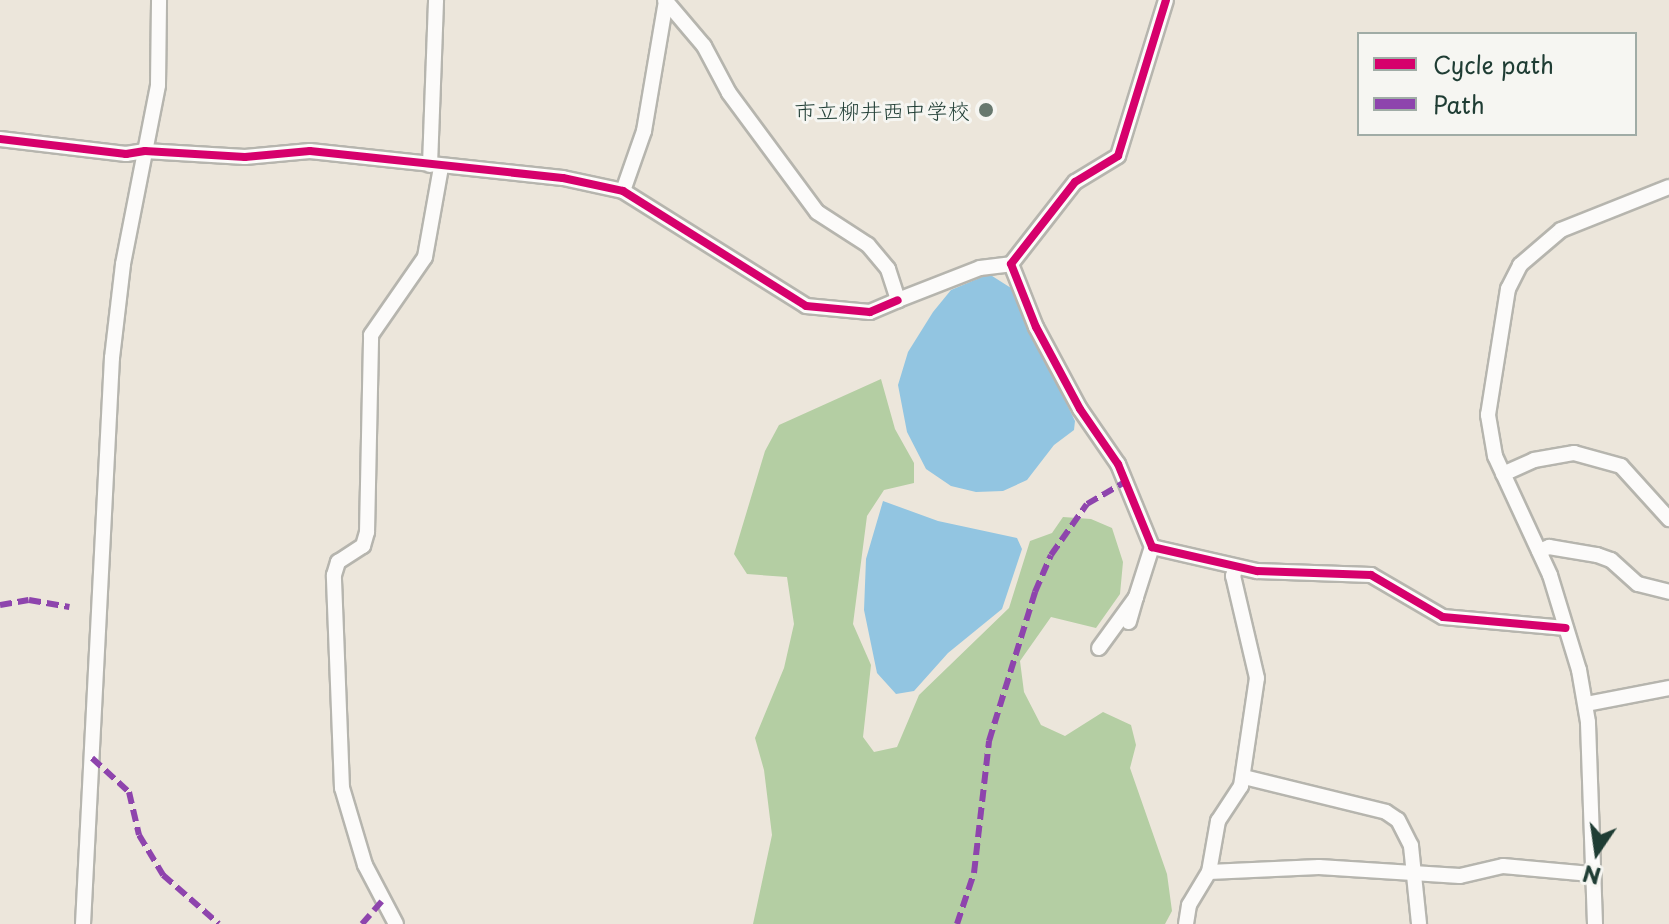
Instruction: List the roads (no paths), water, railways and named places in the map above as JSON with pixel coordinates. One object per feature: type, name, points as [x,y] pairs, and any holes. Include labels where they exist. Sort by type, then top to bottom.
[{"type":"street","points":[[83,924],[112,358],[123,264],[162,53],[159,0]]},
{"type":"street","points":[[396,924],[365,865],[342,788],[334,575],[338,562],[363,546],[367,532],[371,335],[425,257],[435,166],[436,0]]},
{"type":"street","points":[[623,191],[644,131],[666,0]]},
{"type":"street","points":[[666,0],[704,46],[729,93],[817,212],[868,245],[888,269],[898,300]]},
{"type":"street","points":[[0,139],[84,151],[245,157],[310,151],[563,178],[623,191],[806,306],[870,312],[980,268],[1011,264],[1075,182],[1118,156],[1166,0]]},
{"type":"street","points":[[1595,924],[1586,704],[1566,628],[1539,551],[1488,435],[1488,415],[1508,289],[1520,265],[1561,230],[1669,187]]},
{"type":"street","points":[[1011,264],[1036,327],[1080,409],[1118,464],[1152,547],[1129,622]]},
{"type":"street","points":[[1503,474],[1534,460],[1574,453],[1621,466],[1669,519]]},
{"type":"street","points":[[1152,547],[1236,567],[1371,575],[1443,617],[1566,628]]},
{"type":"street","points":[[1539,551],[1549,547],[1597,555],[1611,560],[1638,584],[1669,592]]},
{"type":"street","points":[[1186,924],[1189,905],[1209,872],[1218,821],[1244,777],[1257,678],[1233,576],[1236,567]]},
{"type":"street","points":[[1099,648],[1136,597]]},
{"type":"street","points":[[1586,704],[1669,688]]},
{"type":"street","points":[[1244,777],[1386,812],[1398,820],[1411,846],[1419,924]]},
{"type":"street","points":[[1209,872],[1319,867],[1460,876],[1503,866],[1591,874]]},
{"type":"water","points":[[989,274],[1011,288],[1075,421],[1074,430],[1054,445],[1027,480],[1003,491],[976,492],[951,486],[926,469],[907,432],[898,385],[908,352],[951,290]]},
{"type":"water","points":[[883,501],[938,521],[1017,538],[1022,549],[1002,609],[948,653],[914,691],[896,694],[877,673],[864,610],[866,559]]},
{"type":"place","name":"市立柳井西中学校","points":[[986,110]]}]
